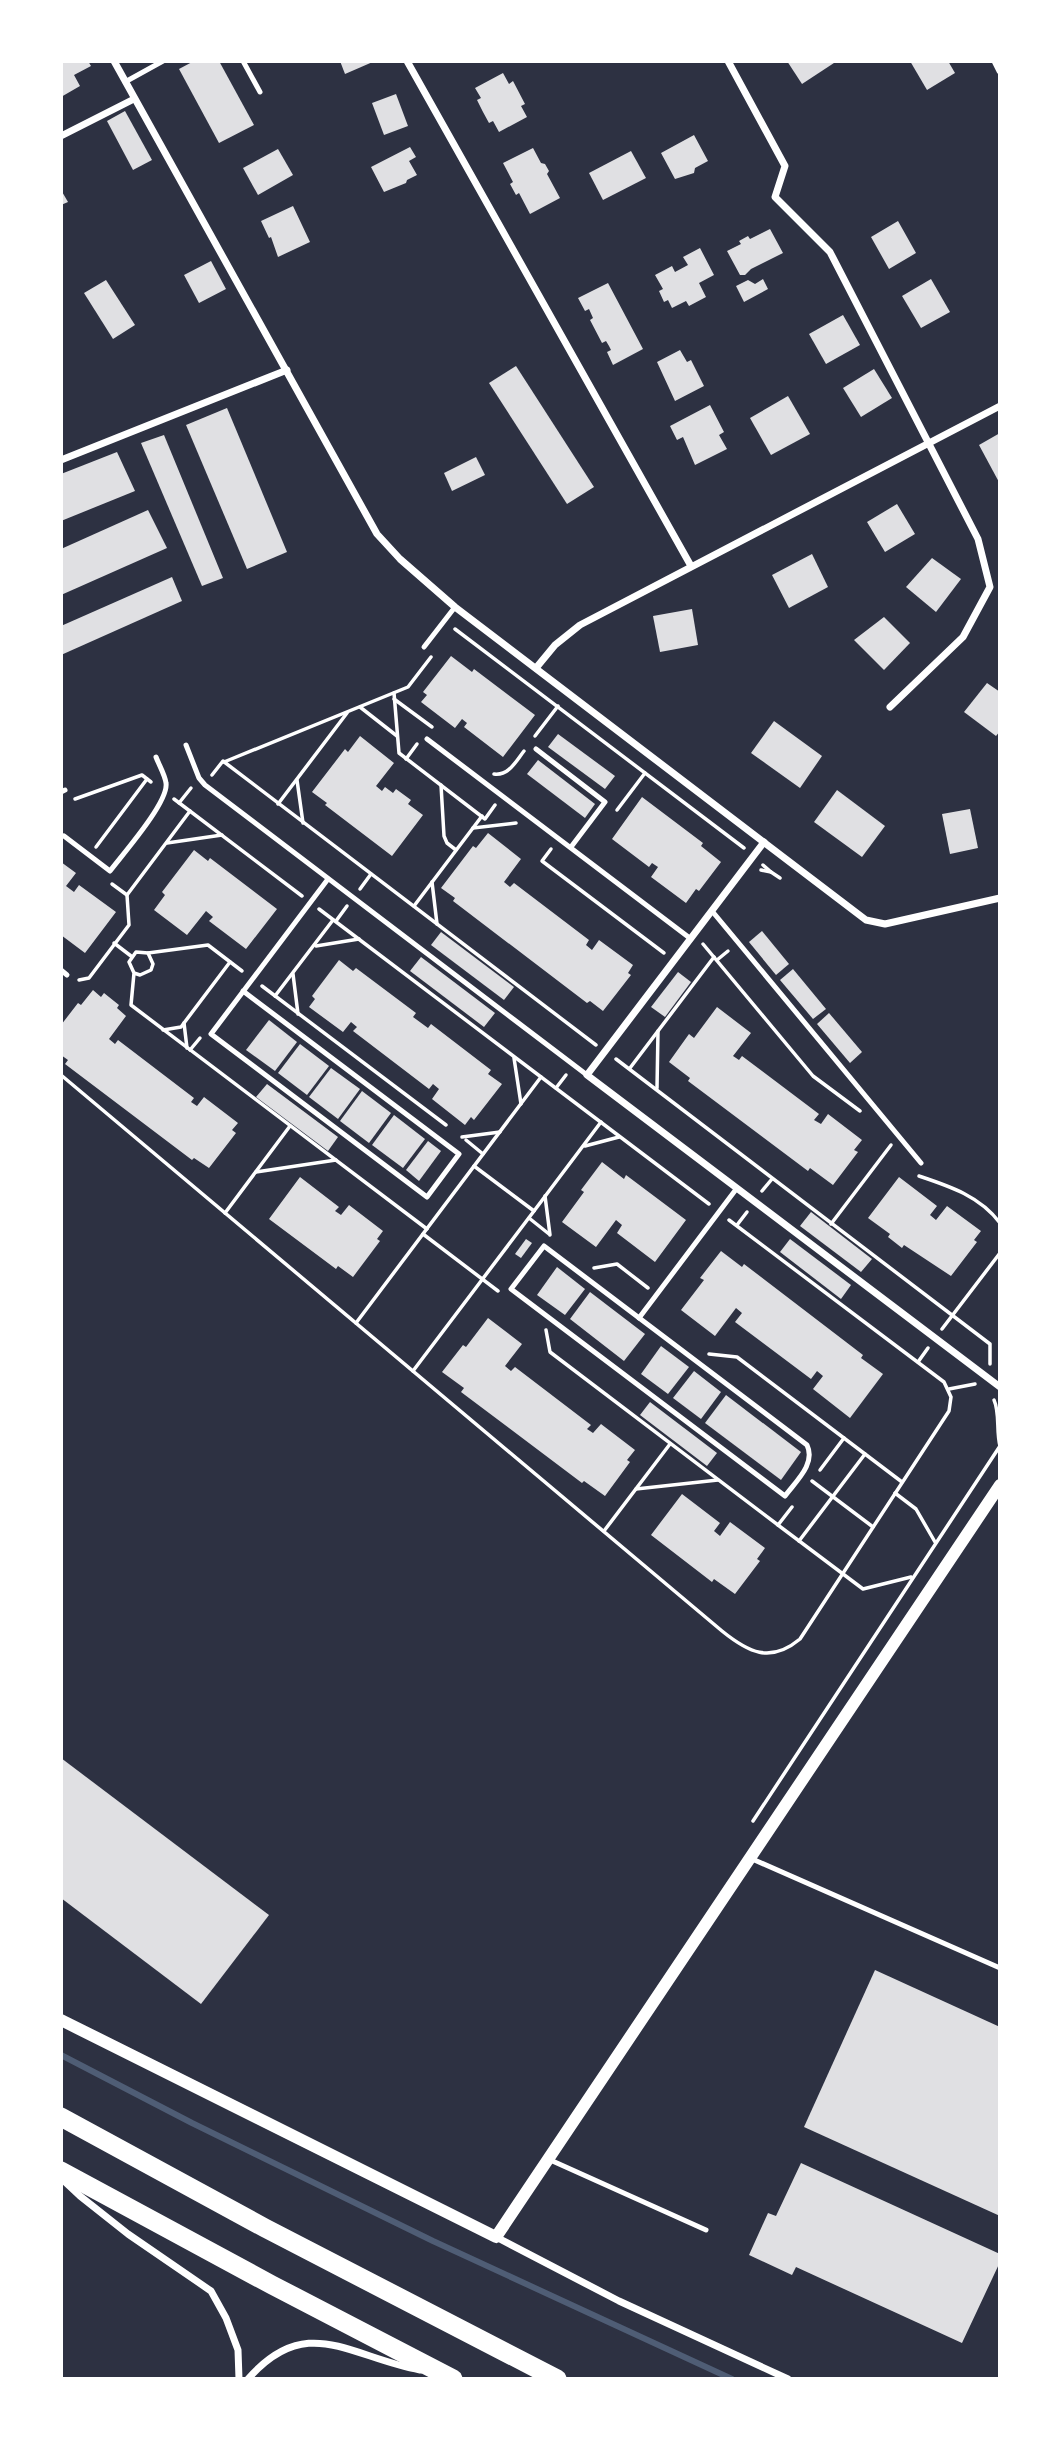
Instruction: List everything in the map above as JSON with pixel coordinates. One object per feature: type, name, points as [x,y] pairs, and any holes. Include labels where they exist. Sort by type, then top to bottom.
[{"type":"highway","points":[[61,2117],[265,2228],[557,2379]]},
{"type":"highway","points":[[61,2171],[248,2273],[448,2376]]},
{"type":"street","points":[[114,61],[377,534],[400,559],[455,607],[866,920],[885,924],[1000,898]]},
{"type":"street","points":[[407,61],[691,566]]},
{"type":"street","points":[[728,61],[785,166],[775,197],[830,252],[978,539],[990,587],[963,637],[890,707]]},
{"type":"street","points":[[995,61],[1000,71]]},
{"type":"street","points":[[61,136],[134,99]]},
{"type":"street","points":[[61,460],[287,370]]},
{"type":"street","points":[[536,668],[555,645],[580,625],[1000,406]]},
{"type":"street","points":[[764,842],[587,1074],[1000,1387]]},
{"type":"street","points":[[496,2237],[1000,1485]]},
{"type":"street","points":[[61,2020],[619,2301],[788,2379]]},
{"type":"street","points":[[61,2178],[128,2234],[211,2291],[226,2318],[238,2350],[239,2379]]},
{"type":"street","points":[[248,2379],[264,2360],[285,2348],[304,2343],[329,2344],[400,2366],[448,2376]]},
{"type":"lane","points":[[125,82],[163,61]]},
{"type":"lane","points":[[243,61],[260,92]]},
{"type":"lane","points":[[424,647],[455,607]]},
{"type":"lane","points":[[427,739],[693,936]]},
{"type":"lane","points":[[186,745],[199,778],[205,785],[587,1074]]},
{"type":"lane","points":[[536,749],[605,802],[570,847]]},
{"type":"lane","points":[[64,836],[110,871],[159,807],[166,783],[156,757]]},
{"type":"lane","points":[[243,991],[459,1154],[427,1197],[211,1034],[243,991],[252,979],[328,878]]},
{"type":"lane","points":[[712,911],[921,1163]]},
{"type":"lane","points":[[61,970],[67,975]]},
{"type":"lane","points":[[639,1318],[737,1188]]},
{"type":"lane","points":[[544,1246],[639,1318],[807,1445],[811,1452],[809,1463],[785,1496],[511,1289],[544,1246]]},
{"type":"lane","points":[[750,1858],[1000,1968]]},
{"type":"lane","points":[[548,2159],[706,2230]]},
{"type":"path","points":[[453,627],[746,849]]},
{"type":"path","points":[[205,785],[223,761],[408,687]]},
{"type":"path","points":[[394,693],[399,753],[485,819],[496,805],[504,811]]},
{"type":"path","points":[[394,699],[435,729]]},
{"type":"path","points":[[533,738],[558,706]]},
{"type":"path","points":[[359,707],[398,736]]},
{"type":"path","points":[[278,804],[348,712]]},
{"type":"path","points":[[493,774],[508,772],[525,749]]},
{"type":"path","points":[[224,762],[605,1052],[664,1093],[662,1096],[990,1344]]},
{"type":"path","points":[[616,811],[645,772]]},
{"type":"path","points":[[61,1075],[741,1646],[761,1653],[782,1650],[800,1639],[949,1411],[951,1397],[944,1382],[142,775],[73,800]]},
{"type":"path","points":[[179,803],[199,778]]},
{"type":"path","points":[[297,778],[303,823]]},
{"type":"path","points":[[89,855],[147,779]]},
{"type":"path","points":[[441,785],[444,836],[447,843],[456,850]]},
{"type":"path","points":[[89,978],[129,925],[127,895],[190,811]]},
{"type":"path","points":[[414,906],[482,816]]},
{"type":"path","points":[[473,828],[519,822],[512,817]]},
{"type":"path","points":[[167,843],[222,835]]},
{"type":"path","points":[[552,847],[542,861],[666,954]]},
{"type":"path","points":[[432,882],[437,924]]},
{"type":"path","points":[[275,996],[334,920]]},
{"type":"path","points":[[693,936],[715,957],[813,1076],[866,1116]]},
{"type":"path","points":[[313,946],[359,939]]},
{"type":"path","points":[[114,943],[131,956]]},
{"type":"path","points":[[148,953],[152,957],[151,970],[140,975],[134,973],[130,968],[131,956],[136,952],[208,946],[451,1129]]},
{"type":"path","points":[[630,1068],[715,957]]},
{"type":"path","points":[[163,1030],[181,1027],[230,962]]},
{"type":"path","points":[[134,973],[131,1005],[336,1160],[504,1295]]},
{"type":"path","points":[[293,973],[298,1014]]},
{"type":"path","points":[[184,1023],[187,1048]]},
{"type":"path","points":[[657,1088],[659,1031]]},
{"type":"path","points":[[514,1056],[521,1104]]},
{"type":"path","points":[[356,1323],[541,1077]]},
{"type":"path","points":[[413,1371],[601,1122]]},
{"type":"path","points":[[225,1213],[290,1126]]},
{"type":"path","points":[[484,1154],[461,1137],[500,1132]]},
{"type":"path","points":[[583,1146],[620,1136]]},
{"type":"path","points":[[831,1224],[891,1145]]},
{"type":"path","points":[[256,1172],[336,1160]]},
{"type":"path","points":[[474,1167],[534,1212]]},
{"type":"path","points":[[915,1175],[960,1189],[994,1214],[1000,1223]]},
{"type":"path","points":[[545,1196],[550,1234]]},
{"type":"path","points":[[928,1348],[1000,1253]]},
{"type":"path","points":[[594,1268],[617,1264],[648,1288]]},
{"type":"path","points":[[546,1327],[550,1352]]},
{"type":"path","points":[[707,1353],[737,1357],[902,1482]]},
{"type":"path","points":[[949,1389],[976,1384]]},
{"type":"path","points":[[989,1394],[997,1408],[1000,1446]]},
{"type":"path","points":[[604,1531],[671,1444]]},
{"type":"path","points":[[799,1541],[865,1454]]},
{"type":"path","points":[[636,1489],[719,1480]]},
{"type":"path","points":[[812,1481],[873,1527]]},
{"type":"path","points":[[895,1493],[916,1509],[935,1543]]},
{"type":"path","points":[[778,1525],[863,1589],[913,1576]]},
{"type":"building","points":[[61,61],[88,61],[91,66],[74,75],[80,86],[61,97]]},
{"type":"building","points":[[194,61],[219,61],[254,125],[219,143],[179,69]]},
{"type":"building","points":[[340,61],[375,61],[345,74]]},
{"type":"building","points":[[787,61],[837,61],[802,84]]},
{"type":"building","points":[[910,61],[948,61],[955,73],[927,90]]},
{"type":"building","points":[[503,73],[509,84],[513,81],[525,104],[521,106],[527,117],[499,132],[493,121],[489,123],[483,112],[477,100],[481,98],[475,88]]},
{"type":"building","points":[[396,94],[408,126],[384,135],[372,103]]},
{"type":"building","points":[[125,111],[152,160],[133,170],[107,121]]},
{"type":"building","points":[[694,135],[708,161],[695,168],[694,173],[675,179],[661,153]]},
{"type":"building","points":[[410,147],[416,157],[409,161],[417,175],[384,192],[371,167]]},
{"type":"building","points":[[533,148],[549,171],[547,174],[560,198],[530,214],[519,193],[516,195],[510,184],[513,182],[503,163]]},
{"type":"building","points":[[278,149],[293,175],[258,195],[243,168]]},
{"type":"building","points":[[631,151],[646,178],[603,200],[589,173]]},
{"type":"building","points":[[61,190],[68,202],[61,205]]},
{"type":"building","points":[[293,206],[310,242],[278,257],[271,237],[269,238],[261,221]]},
{"type":"building","points":[[898,221],[916,253],[889,269],[871,237]]},
{"type":"building","points":[[770,229],[783,253],[751,269],[745,275],[740,275],[727,251],[741,244],[739,241],[748,236],[750,239]]},
{"type":"building","points":[[700,248],[714,275],[699,283],[706,297],[689,306],[686,301],[672,308],[668,300],[664,302],[659,291],[663,289],[655,275],[672,266],[675,272],[688,265],[683,257]]},
{"type":"building","points":[[211,261],[226,289],[199,303],[184,275]]},
{"type":"building","points":[[763,279],[768,289],[744,302],[736,286],[748,280],[755,284]]},
{"type":"building","points":[[931,279],[950,312],[921,328],[902,296]]},
{"type":"building","points":[[106,280],[135,325],[113,339],[84,293]]},
{"type":"building","points":[[608,283],[643,349],[613,365],[607,352],[611,350],[609,346],[606,341],[602,343],[590,320],[593,318],[589,309],[585,311],[578,298]]},
{"type":"building","points":[[843,315],[860,345],[826,364],[809,334]]},
{"type":"building","points":[[680,350],[687,362],[691,360],[704,386],[675,401],[657,362]]},
{"type":"building","points":[[516,366],[594,487],[567,504],[489,383]]},
{"type":"building","points":[[874,369],[892,398],[861,417],[843,388]]},
{"type":"building","points":[[788,396],[810,434],[771,455],[750,418]]},
{"type":"building","points":[[710,405],[724,432],[719,435],[727,449],[695,465],[683,437],[677,440],[670,426]]},
{"type":"building","points":[[227,408],[287,552],[247,569],[186,425]]},
{"type":"building","points":[[1000,433],[1000,484],[979,445]]},
{"type":"building","points":[[164,435],[223,578],[202,586],[141,443]]},
{"type":"building","points":[[117,452],[135,491],[61,521],[61,474]]},
{"type":"building","points":[[476,457],[485,475],[452,491],[444,473]]},
{"type":"building","points":[[897,504],[915,534],[885,552],[867,522]]},
{"type":"building","points":[[148,510],[167,548],[61,595],[61,549]]},
{"type":"building","points":[[812,554],[828,587],[789,608],[772,575]]},
{"type":"building","points":[[932,558],[961,579],[936,612],[906,587]]},
{"type":"building","points":[[172,577],[182,601],[61,655],[61,626]]},
{"type":"building","points":[[692,609],[698,645],[660,652],[653,616]]},
{"type":"building","points":[[884,617],[910,643],[884,670],[854,640]]},
{"type":"building","points":[[451,656],[472,672],[474,669],[535,715],[503,757],[464,727],[467,723],[462,719],[455,728],[421,702],[427,695],[423,692]]},
{"type":"building","points":[[987,683],[1000,692],[1000,731],[996,736],[964,712]]},
{"type":"building","points":[[774,721],[822,756],[800,788],[751,753]]},
{"type":"building","points":[[558,734],[615,776],[605,789],[548,747]]},
{"type":"building","points":[[360,736],[394,763],[376,786],[382,791],[385,787],[393,793],[396,789],[411,800],[408,804],[423,815],[392,856],[312,792],[345,749],[348,752]]},
{"type":"building","points":[[538,760],[595,804],[585,818],[527,774]]},
{"type":"building","points":[[837,790],[885,826],[862,857],[814,822]]},
{"type":"building","points":[[642,797],[703,843],[701,846],[721,862],[686,903],[651,877],[658,867],[652,863],[649,867],[612,839]]},
{"type":"building","points":[[970,809],[978,848],[950,854],[942,814]]},
{"type":"building","points":[[488,833],[521,859],[504,882],[510,887],[514,883],[589,940],[586,945],[592,950],[599,940],[633,965],[628,973],[631,975],[603,1011],[590,1001],[587,1003],[453,901],[455,898],[441,888],[473,846],[476,848]]},
{"type":"building","points":[[194,850],[208,861],[210,858],[277,909],[246,949],[209,921],[213,917],[206,911],[187,935],[154,910],[165,895],[162,892]]},
{"type":"building","points":[[61,862],[76,873],[66,886],[74,892],[79,885],[116,912],[85,953],[61,935]]},
{"type":"building","points":[[762,931],[789,964],[776,975],[749,942]]},
{"type":"building","points":[[441,932],[514,987],[504,1000],[431,945]]},
{"type":"building","points":[[421,957],[495,1013],[484,1027],[410,971]]},
{"type":"building","points":[[339,960],[353,971],[356,968],[416,1013],[413,1017],[428,1028],[431,1024],[491,1070],[488,1074],[502,1084],[474,1120],[471,1117],[465,1125],[432,1099],[439,1089],[433,1084],[429,1089],[353,1031],[357,1027],[351,1022],[343,1032],[309,1007],[315,999],[312,996]]},
{"type":"building","points":[[793,969],[826,1009],[813,1019],[780,980]]},
{"type":"building","points":[[678,972],[691,982],[665,1017],[651,1007]]},
{"type":"building","points":[[93,990],[101,997],[104,993],[119,1005],[117,1008],[126,1016],[109,1039],[115,1044],[118,1040],[194,1098],[191,1102],[197,1106],[204,1097],[238,1123],[232,1130],[236,1133],[209,1168],[194,1158],[192,1160],[65,1064],[68,1060],[61,1055],[61,1025],[78,1003],[81,1005]]},
{"type":"building","points":[[717,1007],[751,1033],[733,1056],[739,1060],[742,1056],[819,1114],[814,1120],[821,1124],[828,1114],[862,1140],[854,1150],[858,1152],[833,1185],[810,1168],[808,1171],[688,1081],[690,1078],[669,1062],[689,1034],[694,1038]]},
{"type":"building","points":[[829,1013],[862,1052],[850,1063],[817,1024]]},
{"type":"building","points":[[269,1020],[297,1042],[275,1071],[246,1050]]},
{"type":"building","points":[[300,1044],[329,1066],[307,1095],[278,1073]]},
{"type":"building","points":[[331,1068],[360,1089],[338,1119],[309,1097]]},
{"type":"building","points":[[267,1084],[338,1137],[328,1151],[256,1097]]},
{"type":"building","points":[[362,1091],[391,1113],[369,1143],[340,1121]]},
{"type":"building","points":[[394,1115],[425,1139],[403,1168],[372,1145]]},
{"type":"building","points":[[428,1141],[441,1151],[419,1181],[406,1170]]},
{"type":"building","points":[[602,1162],[624,1179],[626,1175],[686,1220],[655,1262],[617,1233],[622,1225],[616,1220],[596,1247],[562,1222]]},
{"type":"building","points":[[300,1177],[339,1207],[335,1211],[341,1215],[349,1205],[383,1231],[377,1239],[380,1241],[353,1277],[338,1266],[336,1269],[269,1219]]},
{"type":"building","points":[[899,1177],[937,1206],[930,1215],[936,1220],[947,1206],[981,1231],[974,1240],[977,1242],[951,1276],[904,1245],[902,1248],[888,1237],[890,1234],[868,1218]]},
{"type":"building","points":[[811,1212],[872,1259],[861,1272],[800,1226]]},
{"type":"building","points":[[526,1239],[532,1243],[521,1258],[515,1254]]},
{"type":"building","points":[[790,1239],[851,1285],[841,1299],[780,1252]]},
{"type":"building","points":[[721,1251],[742,1267],[744,1264],[863,1355],[861,1358],[883,1374],[850,1418],[813,1389],[823,1376],[817,1371],[811,1379],[735,1322],[742,1313],[736,1308],[715,1336],[681,1310],[704,1280],[700,1278]]},
{"type":"building","points":[[557,1267],[585,1289],[565,1315],[537,1295]]},
{"type":"building","points":[[590,1292],[645,1334],[624,1361],[570,1319]]},
{"type":"building","points":[[488,1318],[522,1344],[505,1366],[511,1371],[515,1367],[591,1425],[587,1429],[593,1433],[601,1424],[635,1450],[627,1460],[630,1462],[605,1496],[584,1481],[582,1483],[461,1392],[464,1388],[442,1372]]},
{"type":"building","points":[[661,1346],[689,1367],[668,1394],[641,1374]]},
{"type":"building","points":[[694,1371],[721,1392],[701,1419],[673,1398]]},
{"type":"building","points":[[726,1395],[801,1452],[781,1480],[705,1423]]},
{"type":"building","points":[[650,1402],[717,1453],[707,1466],[640,1415]]},
{"type":"building","points":[[682,1494],[720,1523],[714,1531],[720,1536],[730,1522],[765,1548],[757,1559],[760,1561],[735,1594],[714,1579],[712,1582],[651,1535]]},
{"type":"building","points":[[61,1758],[269,1915],[201,2004],[61,1898]]},
{"type":"building","points":[[875,1970],[1000,2027],[1000,2216],[804,2127]]},
{"type":"building","points":[[801,2163],[1000,2254],[1000,2262],[962,2343],[796,2267],[792,2275],[749,2255],[768,2213],[776,2216]]},
{"type":"waterway","points":[[61,2055],[192,2123],[433,2241],[732,2379]]}]
